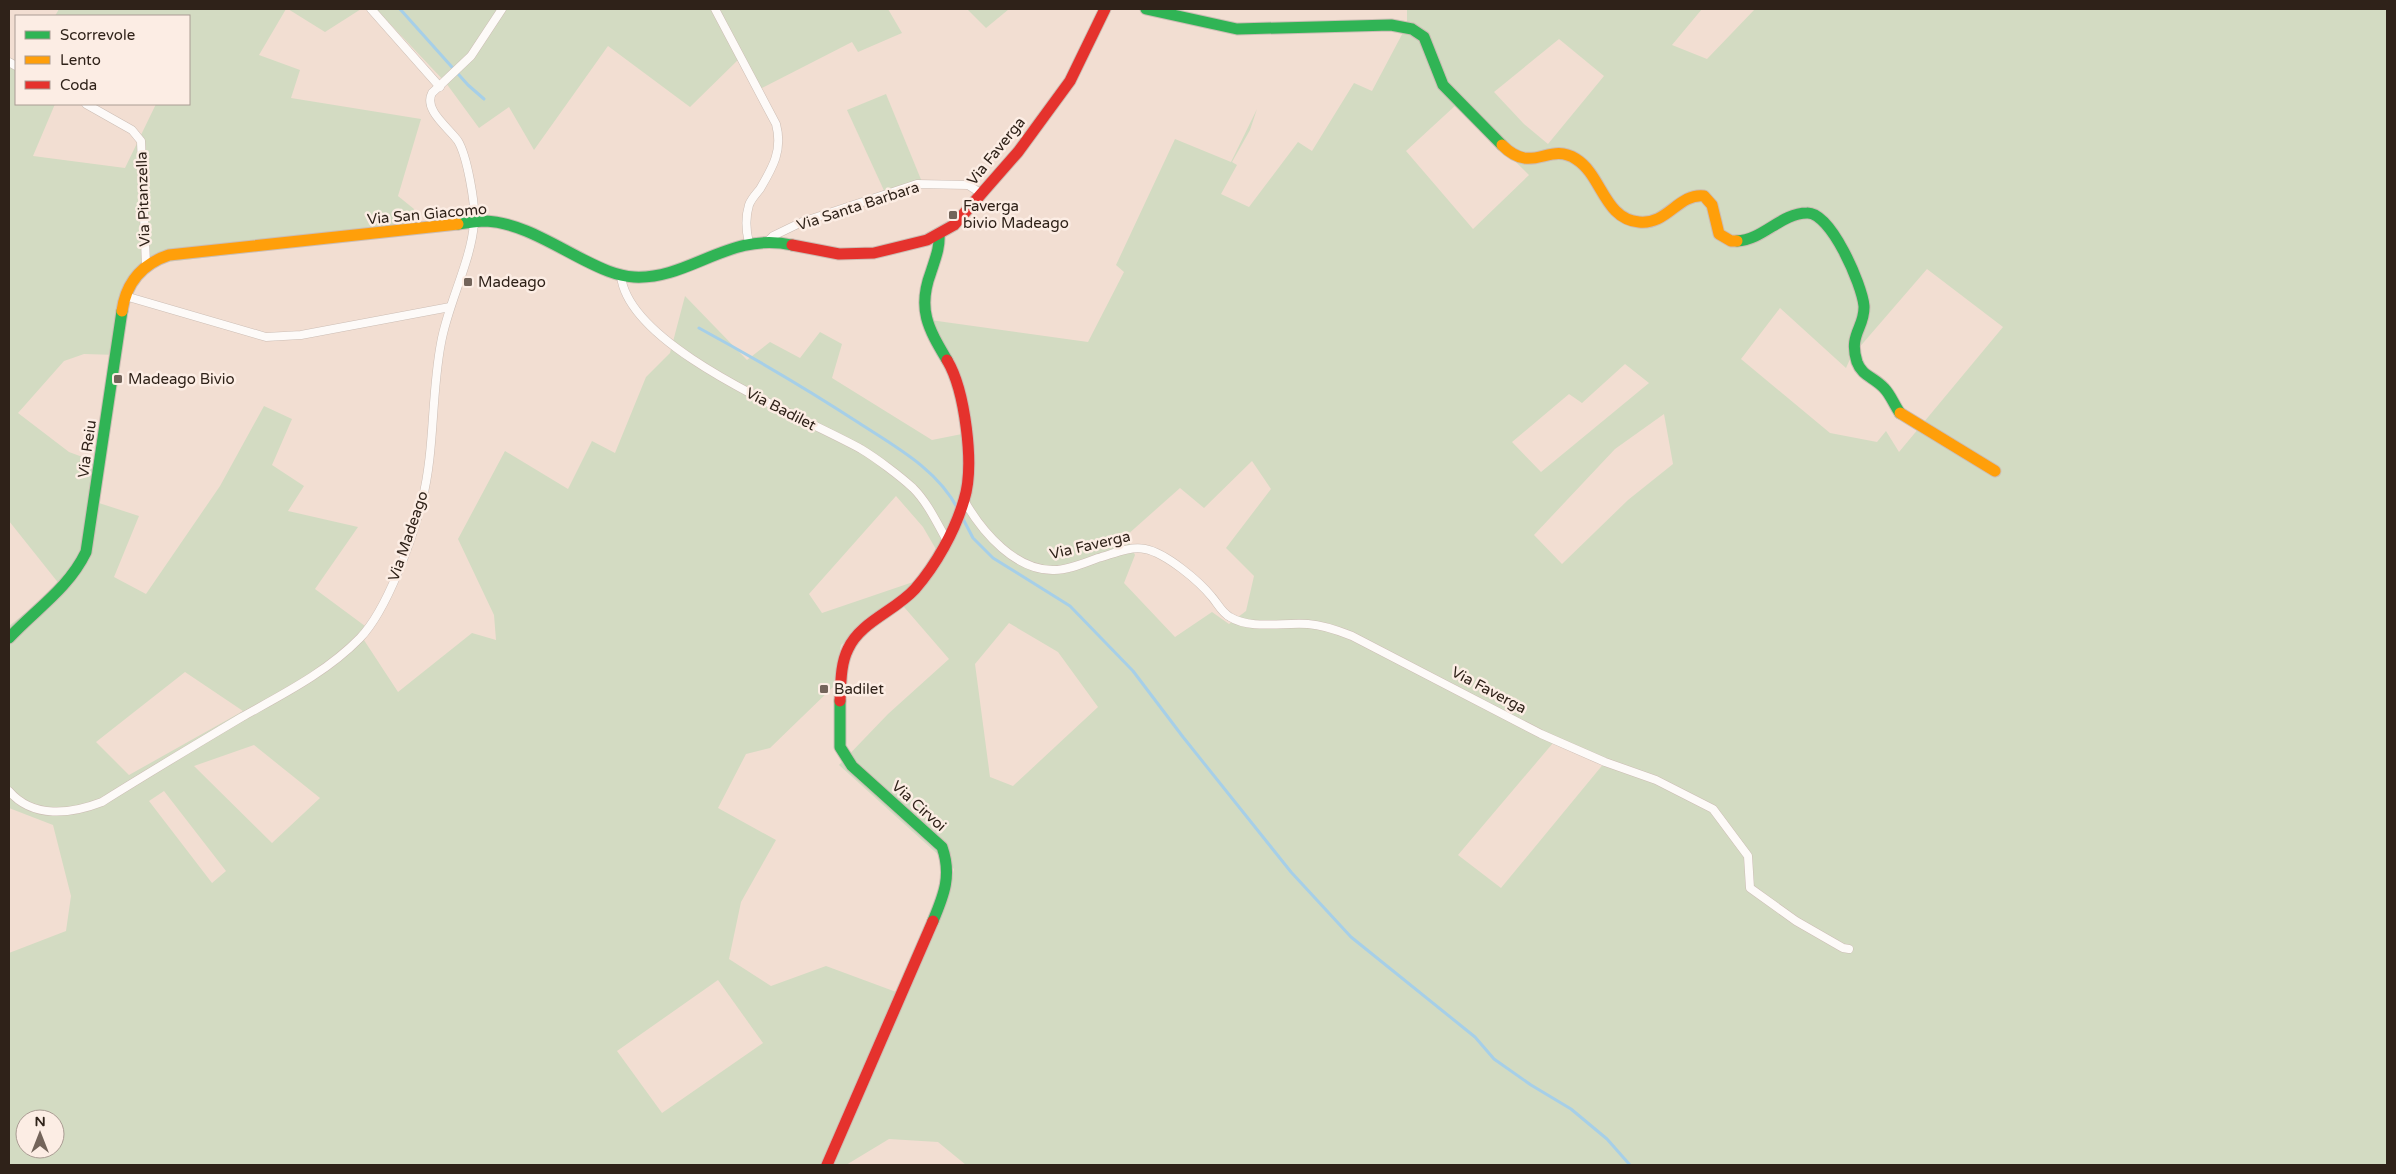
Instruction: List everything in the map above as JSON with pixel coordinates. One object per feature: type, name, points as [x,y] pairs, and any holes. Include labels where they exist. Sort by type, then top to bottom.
[{"type":"street","points":[[371,9],[440,87]]},
{"type":"street","name":"Via Madeago","points":[[9,791],[22,802],[50,812],[71,810],[102,802],[294,687],[338,658],[361,636],[382,606],[404,555],[422,502],[428,468],[441,343],[474,222],[464,155],[456,138],[430,105],[431,96],[471,56],[502,9]]},
{"type":"street","points":[[715,9],[776,124],[779,135],[779,146],[775,164],[749,204],[745,229],[749,244]]},
{"type":"street","name":"Via Faverga","points":[[939,234],[954,225],[1018,152],[1070,81],[1105,9]]},
{"type":"street","points":[[1146,9],[1237,29],[1391,25],[1412,29],[1424,37],[1428,44],[1443,85],[1508,151],[1514,156],[1529,161],[1556,154],[1571,155],[1583,165],[1614,209],[1629,220],[1648,223],[1657,221],[1688,199],[1703,197],[1709,200],[1712,205],[1719,234],[1728,240],[1739,241],[1751,238],[1795,215],[1805,213],[1815,215],[1826,226],[1844,255],[1864,300],[1864,312],[1854,338],[1856,357],[1861,370],[1866,376],[1883,387],[1892,404],[1905,417],[1995,471]]},
{"type":"street","name":"Via Pitanzella","points":[[88,105],[132,130],[140,141],[146,265]]},
{"type":"street","name":"Via Santa Barbara","points":[[767,242],[772,236],[802,222],[917,184],[968,186],[982,194]]},
{"type":"street","name":"Via San Giacomo","points":[[169,255],[474,222],[496,222],[517,228],[621,276],[649,276],[749,244],[767,242],[840,255],[858,256],[884,251],[939,234]]},
{"type":"street","points":[[939,234],[940,245],[924,286],[922,302],[927,320],[956,375],[962,393],[967,477],[965,502]]},
{"type":"street","name":"Via Reiu","points":[[9,638],[28,617],[66,587],[80,567],[86,552],[125,296],[134,275],[146,265],[169,255]]},
{"type":"street","name":"Via Badilet","points":[[621,276],[627,296],[642,317],[662,337],[734,384],[863,450],[913,488],[932,514],[946,539]]},
{"type":"street","points":[[125,296],[266,337],[301,335],[450,307]]},
{"type":"street","name":"Via Faverga","points":[[965,502],[973,516],[989,535],[1029,567],[1056,570],[1127,549],[1147,549],[1167,559],[1189,576],[1212,597],[1227,616],[1235,620],[1254,623],[1324,626],[1352,636],[1542,734],[1605,762],[1656,780],[1713,808],[1748,856],[1750,888],[1796,921],[1843,948],[1849,949]]},
{"type":"street","name":"Via Cirvoi","points":[[827,1165],[943,898],[949,870],[942,847],[845,757],[840,747],[839,735],[844,660],[851,643],[917,587],[946,539],[965,502]]},
{"type":"green space","points":[[59,9],[286,9],[259,55],[300,70],[291,98],[421,119],[398,196],[414,209],[404,235],[158,263],[141,272],[131,285],[118,355],[84,354],[64,361],[18,413],[69,452],[104,465],[99,503],[139,516],[114,577],[146,594],[220,486],[264,406],[292,419],[272,465],[304,486],[288,511],[358,527],[315,589],[365,626],[360,634],[398,692],[472,633],[496,640],[494,615],[458,539],[505,451],[568,489],[592,441],[615,453],[646,377],[670,353],[685,296],[747,360],[770,342],[800,358],[820,332],[842,344],[832,378],[932,440],[962,434],[960,396],[923,319],[1088,342],[1124,272],[1116,265],[1175,139],[1231,162],[1257,109],[1250,130],[1232,162],[1237,165],[1221,194],[1249,207],[1298,142],[1312,151],[1354,83],[1372,91],[1407,25],[1407,9],[1702,9],[1672,45],[1707,59],[1755,9],[2387,9],[2387,1165],[966,1165],[938,1142],[889,1139],[846,1165],[9,1165],[9,953],[66,931],[71,896],[53,825],[9,808],[9,626],[60,585],[9,521],[9,57],[15,60],[15,105],[55,105],[33,156],[125,168],[156,105],[190,105],[190,15],[56,15]],"holes":[[[1559,39],[1604,76],[1548,144],[1524,124],[1494,92]],[[1457,104],[1529,175],[1473,229],[1406,151]],[[1927,269],[2003,327],[1899,452],[1886,431],[1877,442],[1830,433],[1741,359],[1780,308],[1846,368],[1851,357]],[[1625,364],[1649,383],[1541,472],[1512,442],[1569,394],[1582,403]],[[1664,414],[1673,464],[1628,500],[1562,564],[1534,535],[1615,449]],[[1252,461],[1271,489],[1226,548],[1254,576],[1246,611],[1229,624],[1212,612],[1175,637],[1124,583],[1135,555],[1126,536],[1180,488],[1204,508]],[[896,496],[923,527],[937,551],[919,580],[822,613],[809,594]],[[898,600],[949,659],[888,714],[839,765],[954,869],[947,901],[907,996],[826,966],[771,986],[729,959],[741,902],[776,840],[718,808],[746,754],[770,748],[833,687],[841,645]],[[1009,623],[1058,652],[1098,707],[1013,786],[990,777],[975,664]],[[185,672],[243,711],[129,775],[96,742]],[[1553,743],[1605,762],[1501,888],[1458,855]],[[254,745],[320,798],[272,843],[194,766]],[[164,791],[226,871],[212,883],[149,801]],[[718,980],[763,1043],[662,1113],[617,1051]]]},
{"type":"green space","points":[[288,9],[361,9],[325,32]]},
{"type":"green space","points":[[376,9],[888,9],[902,33],[858,52],[852,42],[760,89],[741,57],[690,107],[608,46],[534,150],[509,107],[479,128],[446,83]]},
{"type":"green space","points":[[967,9],[1009,9],[986,28]]},
{"type":"green space","points":[[886,94],[922,182],[887,197],[847,110]]},
{"type":"waterway","points":[[400,9],[468,85],[484,99]]},
{"type":"waterway","points":[[699,328],[800,386],[901,450],[939,482],[958,509]]},
{"type":"waterway","points":[[962,517],[973,538],[993,558],[1070,606],[1133,671],[1291,872],[1351,937],[1475,1037],[1494,1059],[1531,1085],[1571,1109],[1607,1139],[1630,1165]]},
{"type":"traffic: fast","points":[[1146,9],[1237,29],[1391,25],[1412,29],[1424,37],[1443,85],[1502,145]]},
{"type":"traffic: fast","points":[[1737,241],[1746,240],[1798,214],[1807,213],[1816,216],[1826,224],[1844,251],[1862,296],[1864,314],[1854,345],[1857,362],[1859,367],[1886,391],[1900,413]]},
{"type":"traffic: fast","points":[[458,224],[485,221],[511,225],[536,235],[602,269],[634,277],[654,276],[673,271],[729,250],[749,245],[769,242],[792,245]]},
{"type":"traffic: fast","points":[[939,234],[937,253],[927,285],[925,308],[930,328],[947,360]]},
{"type":"traffic: fast","points":[[9,638],[61,588],[79,565],[86,552],[122,311]]},
{"type":"traffic: fast","points":[[840,701],[840,747],[852,766],[942,847],[946,867],[945,885],[933,921]]},
{"type":"traffic: slow","points":[[1502,145],[1513,154],[1523,158],[1557,154],[1576,159],[1592,175],[1611,205],[1627,219],[1649,222],[1658,219],[1687,199],[1695,196],[1704,196],[1712,205],[1719,234],[1731,241],[1737,241]]},
{"type":"traffic: slow","points":[[122,311],[127,292],[137,276],[143,269],[169,255],[458,224]]},
{"type":"traffic: slow","points":[[1900,413],[1995,471]]},
{"type":"traffic: jam","points":[[792,245],[839,254],[874,253],[927,240],[954,225],[1018,152],[1070,81],[1105,9]]},
{"type":"traffic: jam","points":[[840,701],[841,675],[848,649],[861,631],[907,597],[923,580],[950,535],[964,500],[969,468],[966,428],[959,390],[947,360]]},
{"type":"traffic: jam","points":[[827,1165],[933,921]]},
{"type":"place","name":"Faverga bivio Madeago","points":[[953,215]]},
{"type":"place","name":"Madeago","points":[[468,282]]},
{"type":"place","name":"Madeago Bivio","points":[[118,379]]},
{"type":"place","name":"Badilet","points":[[824,689]]}]
